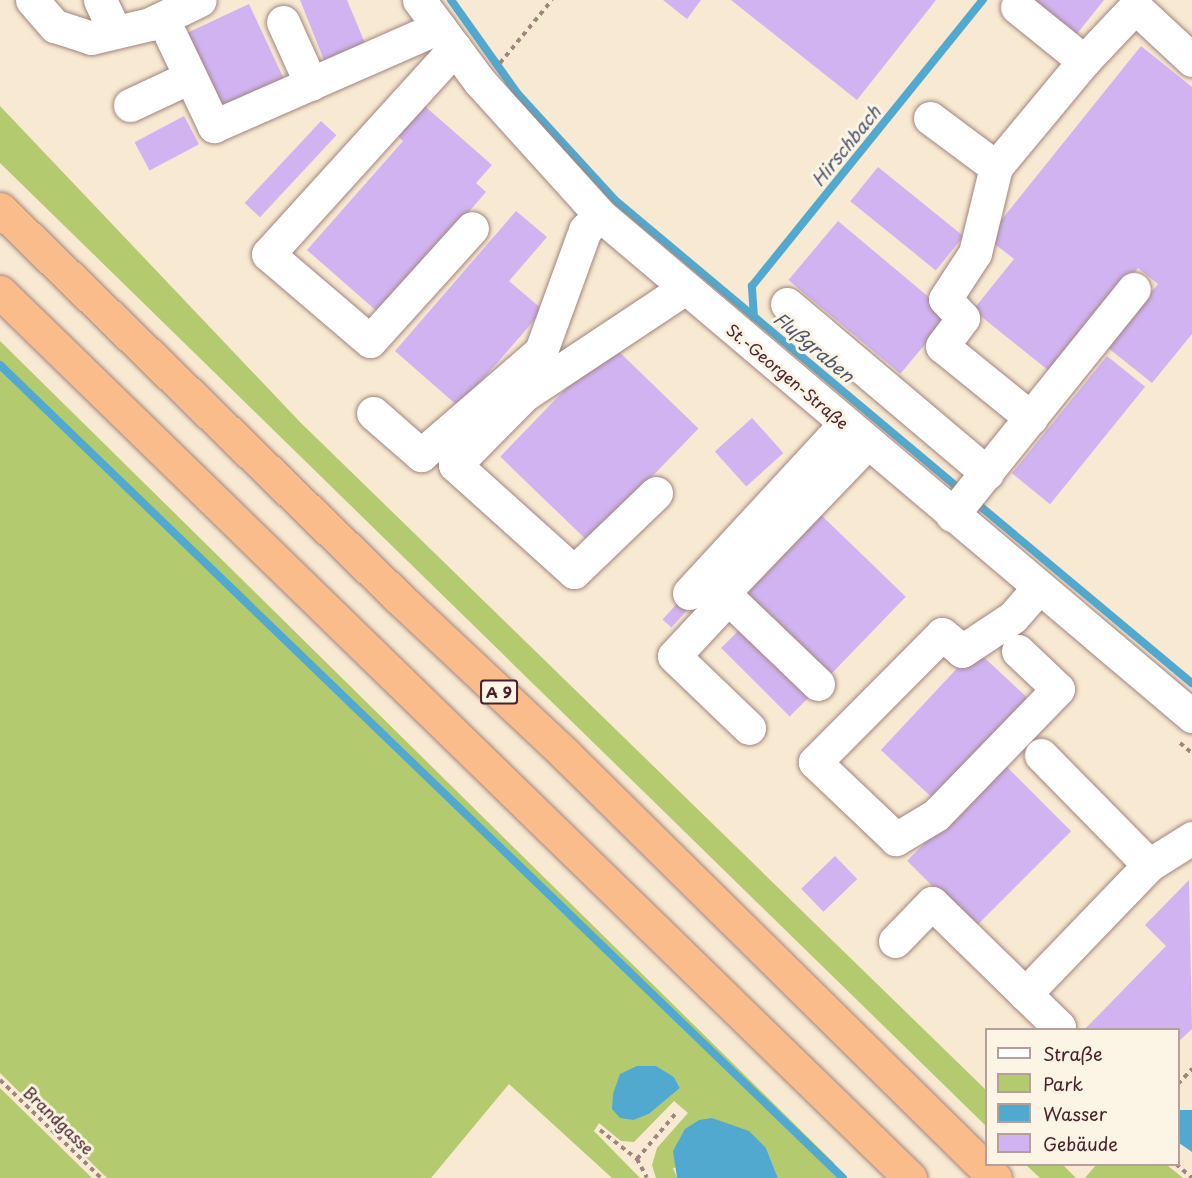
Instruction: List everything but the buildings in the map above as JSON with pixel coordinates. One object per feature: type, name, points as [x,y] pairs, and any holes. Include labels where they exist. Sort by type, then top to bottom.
[{"type":"highway","name":"A 9","points":[[0,209],[398,597],[565,754],[995,1178]]},
{"type":"highway","points":[[0,292],[895,1173]]},
{"type":"street","points":[[32,0],[55,26],[91,38],[150,24],[200,0]]},
{"type":"street","points":[[100,0],[115,32]]},
{"type":"street","name":"St.-Georgen-Straße","points":[[419,0],[503,109],[600,215],[856,433],[969,495],[1039,587],[1192,716]]},
{"type":"street","points":[[1017,7],[1084,60]]},
{"type":"street","points":[[1031,418],[942,346],[963,318],[945,299],[975,253],[996,167],[1084,60],[1135,7],[1192,60]]},
{"type":"street","points":[[283,22],[311,84]]},
{"type":"street","points":[[171,36],[214,126],[311,84],[447,37]]},
{"type":"street","points":[[447,37],[268,254],[370,341],[472,228]]},
{"type":"street","points":[[130,105],[190,77]]},
{"type":"street","points":[[930,118],[996,167]]},
{"type":"street","points":[[373,413],[421,455],[541,351],[585,230],[600,215]]},
{"type":"street","points":[[656,493],[574,572],[455,465],[524,395],[685,288]]},
{"type":"street","points":[[787,304],[969,495],[1134,289]]},
{"type":"street","points":[[689,593],[856,433]]},
{"type":"street","points":[[818,684],[723,593],[856,433]]},
{"type":"street","points":[[1018,651],[1058,688],[936,815],[896,839],[815,762],[942,634],[962,651],[1013,617],[1039,587]]},
{"type":"street","points":[[728,598],[674,656],[749,728]]},
{"type":"street","points":[[1041,755],[1149,865]]},
{"type":"street","points":[[1025,994],[1149,865],[1192,838]]},
{"type":"street","points":[[895,940],[932,903],[1058,1028]]},
{"type":"path","points":[[504,59],[552,0]]},
{"type":"path","name":"Brandgasse","points":[[0,1080],[101,1178]]},
{"type":"path","points":[[637,1159],[677,1112]]},
{"type":"path","points":[[600,1130],[637,1159],[647,1178]]},
{"type":"path","points":[[1178,1166],[1192,1178]]},
{"type":"green space","points":[[0,106],[300,422],[985,1089],[985,1125],[0,163]]},
{"type":"green space","points":[[0,341],[834,1163],[838,1178],[778,1178],[766,1148],[673,1168],[677,1178],[656,1178],[652,1165],[657,1148],[688,1113],[674,1101],[634,1142],[621,1141],[599,1123],[594,1131],[640,1178],[612,1178],[509,1084],[431,1178],[107,1178],[0,1073]],"holes":[[[637,1066],[655,1066],[674,1077],[680,1088],[649,1114],[634,1120]]]},
{"type":"green space","points":[[0,1088],[92,1178],[0,1178]]},
{"type":"green space","points":[[1027,1166],[1064,1166],[1076,1178],[1040,1178]]},
{"type":"green space","points":[[1095,1166],[1168,1166],[1183,1178],[1085,1178]]},
{"type":"water","points":[[637,1066],[656,1066],[674,1077],[680,1088],[649,1114],[634,1120],[620,1118],[612,1109],[613,1094],[620,1074]]},
{"type":"water","points":[[1180,1110],[1192,1110],[1192,1152],[1180,1144]]},
{"type":"water","points":[[712,1118],[749,1131],[766,1148],[778,1178],[677,1178],[673,1151],[685,1129],[699,1120]]},
{"type":"waterway","name":"Flußgraben","points":[[451,0],[517,93],[615,200],[962,491]]},
{"type":"waterway","name":"Hirschbach","points":[[754,317],[752,286],[983,0]]},
{"type":"waterway","points":[[0,365],[843,1178]]},
{"type":"waterway","name":"Flußgraben","points":[[974,501],[1192,683]]}]
